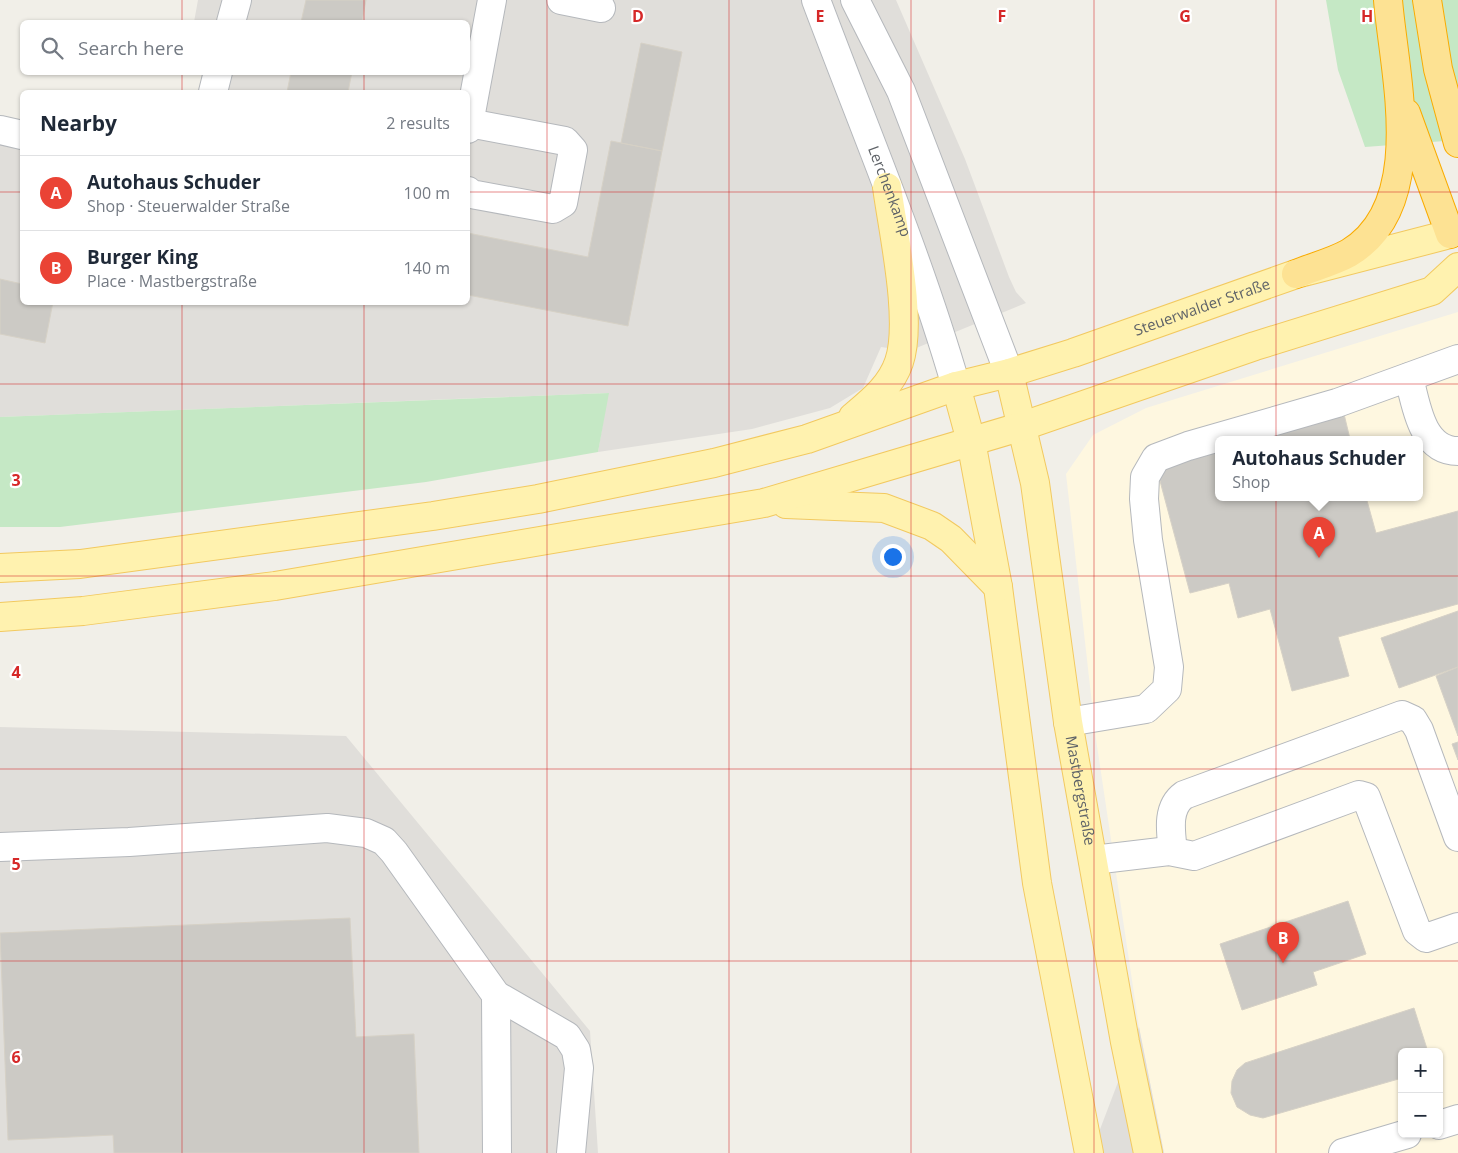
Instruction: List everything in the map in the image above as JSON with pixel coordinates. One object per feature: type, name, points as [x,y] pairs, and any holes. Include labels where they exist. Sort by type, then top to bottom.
[{"type":"highway","points":[[1296,274],[1349,253],[1372,232],[1386,210],[1396,182],[1400,139],[1400,95],[1388,0]]},
{"type":"highway","points":[[1427,0],[1438,68],[1457,138]]},
{"type":"highway","points":[[1400,95],[1455,235]]},
{"type":"main road","points":[[842,426],[880,394],[899,362],[904,320],[887,187]]},
{"type":"main road","name":"Steuerwalder Straße","points":[[0,568],[80,564],[433,516],[538,499],[714,463],[807,439],[956,386],[1009,373],[1073,353],[1296,274],[1455,235]]},
{"type":"main road","points":[[0,617],[83,611],[274,586],[764,503],[1022,426],[1255,346],[1432,291],[1458,267]]},
{"type":"main road","name":"Mastbergstraße","points":[[1009,373],[1035,483],[1068,722],[1125,1042],[1148,1153]]},
{"type":"main road","points":[[956,386],[971,441],[998,587],[1037,883],[1089,1153]]},
{"type":"main road","points":[[764,503],[884,508],[932,526],[951,539],[998,587]]},
{"type":"street","points":[[232,20],[237,0]]},
{"type":"street","points":[[470,116],[492,0]]},
{"type":"street","points":[[561,0],[601,8]]},
{"type":"street","name":"Lerchenkamp","points":[[816,0],[887,187],[944,345],[956,386]]},
{"type":"street","points":[[855,0],[901,91],[1009,373]]},
{"type":"street","points":[[214,90],[217,75]]},
{"type":"street","points":[[470,126],[565,142],[573,150],[563,203],[553,209],[470,193]]},
{"type":"street","points":[[0,130],[20,135]]},
{"type":"street","points":[[1432,291],[1458,281]]},
{"type":"street","points":[[1223,436],[1337,403],[1458,360]]},
{"type":"street","points":[[1408,377],[1420,418],[1434,443],[1445,451],[1458,451]]},
{"type":"street","points":[[1068,722],[1146,709],[1167,689],[1169,667],[1148,540],[1144,499],[1145,477],[1156,458],[1215,438]]},
{"type":"street","points":[[1173,852],[1172,818],[1179,799],[1184,796],[1402,715],[1413,720],[1419,730],[1458,837]]},
{"type":"street","points":[[1093,860],[1173,852],[1194,856],[1359,795],[1366,797],[1417,930],[1426,938],[1458,928]]},
{"type":"street","points":[[0,848],[128,842],[327,828],[366,833],[384,841],[394,852],[496,995],[567,1036],[576,1050],[579,1068],[571,1153]]},
{"type":"street","points":[[496,995],[497,1153]]},
{"type":"street","points":[[1443,1124],[1458,1120]]},
{"type":"street","points":[[1343,1153],[1398,1137]]},
{"type":"shaded area","points":[[198,0],[896,0],[965,159],[1009,277],[1016,292],[1026,303],[909,351],[881,347],[863,388],[830,408],[752,429],[598,452],[608,393],[0,417],[0,116],[20,121],[20,305],[470,305],[470,90],[199,90],[204,75],[470,75],[470,20],[194,20]]},
{"type":"shaded area","points":[[1458,312],[1458,1153],[1164,1153],[1139,1027],[1096,739],[1066,474],[1093,435],[1146,408]]},
{"type":"shaded area","points":[[0,727],[346,736],[590,1031],[598,1153],[0,1153]]},
{"type":"shaded area","points":[[1139,1027],[1164,1153],[1091,1153]]},
{"type":"green space","points":[[1326,0],[1458,0],[1458,140],[1365,147],[1338,70]]},
{"type":"green space","points":[[609,393],[598,452],[426,482],[60,527],[0,527],[0,417]]},
{"type":"building","points":[[306,0],[366,0],[362,20],[301,20]]},
{"type":"building","points":[[641,43],[682,52],[662,151],[621,143]]},
{"type":"building","points":[[290,75],[351,75],[348,90],[287,90]]},
{"type":"building","points":[[611,141],[662,151],[628,326],[470,295],[470,233],[588,257]]},
{"type":"building","points":[[0,279],[20,284],[20,305],[52,305],[45,343],[0,334]]},
{"type":"building","points":[[1344,414],[1349,436],[1263,436]]},
{"type":"building","points":[[1215,449],[1215,501],[1367,501],[1376,533],[1458,511],[1458,604],[1338,637],[1349,676],[1292,691],[1270,609],[1238,618],[1229,583],[1190,593],[1156,466]]},
{"type":"building","points":[[1458,611],[1458,667],[1399,688],[1381,638]]},
{"type":"building","points":[[1458,667],[1458,736],[1436,676]]},
{"type":"building","points":[[1458,742],[1458,760],[1452,744]]},
{"type":"building","points":[[1348,901],[1366,954],[1313,972],[1317,985],[1242,1010],[1220,944]]},
{"type":"building","points":[[350,918],[356,1037],[414,1034],[419,1153],[114,1153],[113,1135],[8,1140],[0,933]]},
{"type":"building","points":[[1414,1008],[1427,1048],[1398,1048],[1398,1079],[1263,1118],[1250,1115],[1237,1107],[1231,1093],[1232,1081],[1237,1070],[1245,1063]]},
{"type":"place","name":"Autohaus Schuder","points":[[1319,558]]},
{"type":"place","name":"Burger King","points":[[1283,963]]}]
